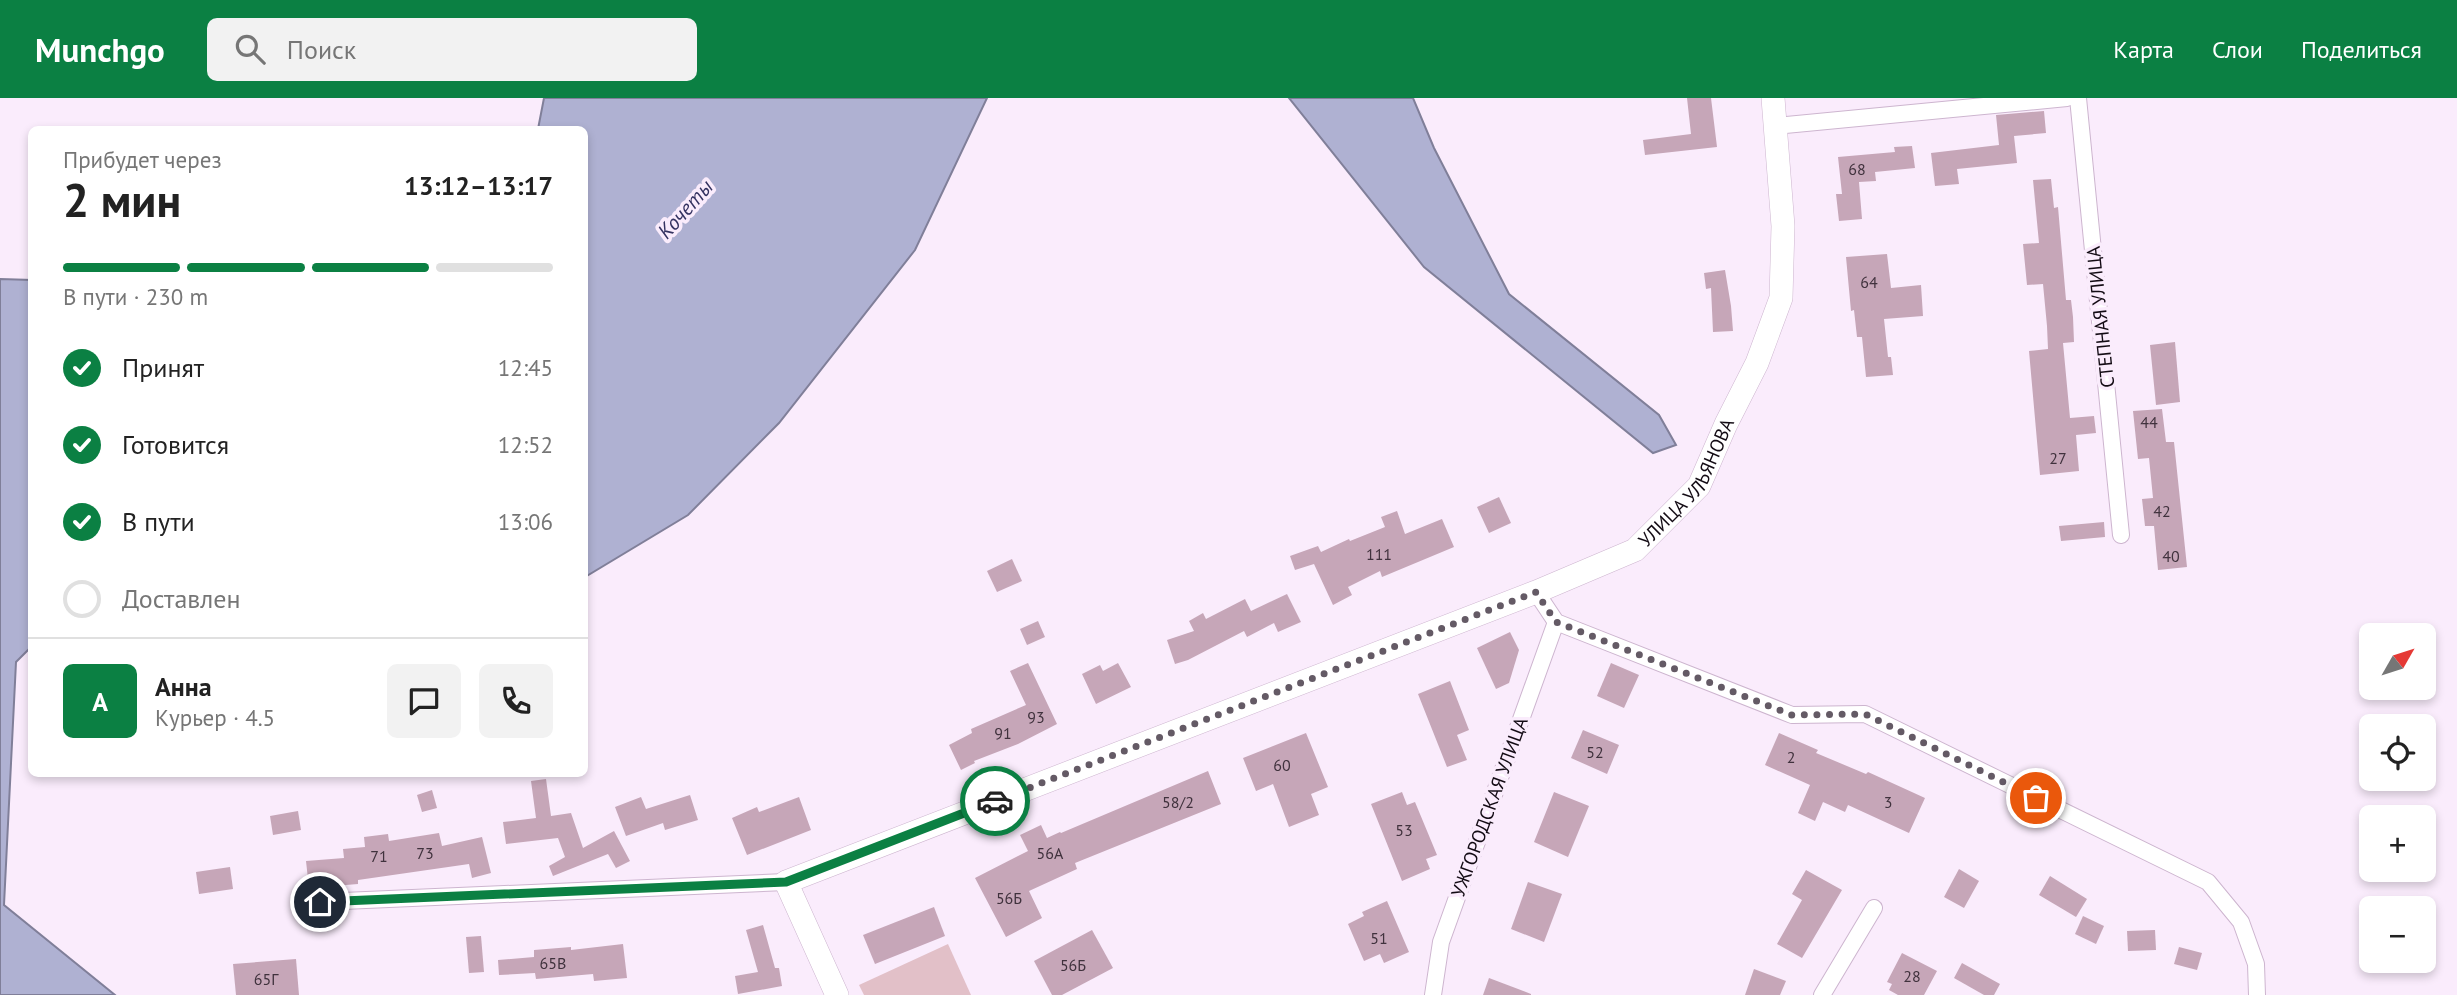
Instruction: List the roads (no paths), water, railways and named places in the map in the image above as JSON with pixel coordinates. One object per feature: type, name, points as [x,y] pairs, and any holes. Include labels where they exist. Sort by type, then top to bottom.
[{"type":"street","name":"УЛИЦА УЛЬЯНОВА","points":[[320,902],[786,882],[1536,592],[1635,550],[1699,486],[1757,363],[1781,298],[1783,226],[1773,98]]},
{"type":"street","points":[[1776,126],[2067,98]]},
{"type":"street","name":"СТЕПНАЯ УЛИЦА","points":[[2078,98],[2122,535]]},
{"type":"street","points":[[1536,592],[1556,622],[1792,715],[1865,714],[2208,882],[2241,922],[2256,964],[2257,995]]},
{"type":"street","name":"УЖГОРОДСКАЯ УЛИЦА","points":[[1433,995],[1441,942],[1556,622]]},
{"type":"street","points":[[786,882],[837,995]]},
{"type":"street","points":[[1822,995],[1874,908]]},
{"type":"water","name":"Кочеты","points":[[544,98],[987,98],[915,250],[779,423],[688,515],[588,575],[588,126],[539,126]]},
{"type":"water","points":[[1289,98],[1413,98],[1434,148],[1509,294],[1659,415],[1676,445],[1653,453],[1424,267]]},
{"type":"water","points":[[0,279],[28,280],[28,650],[16,662],[4,905],[115,995],[0,995]]}]
